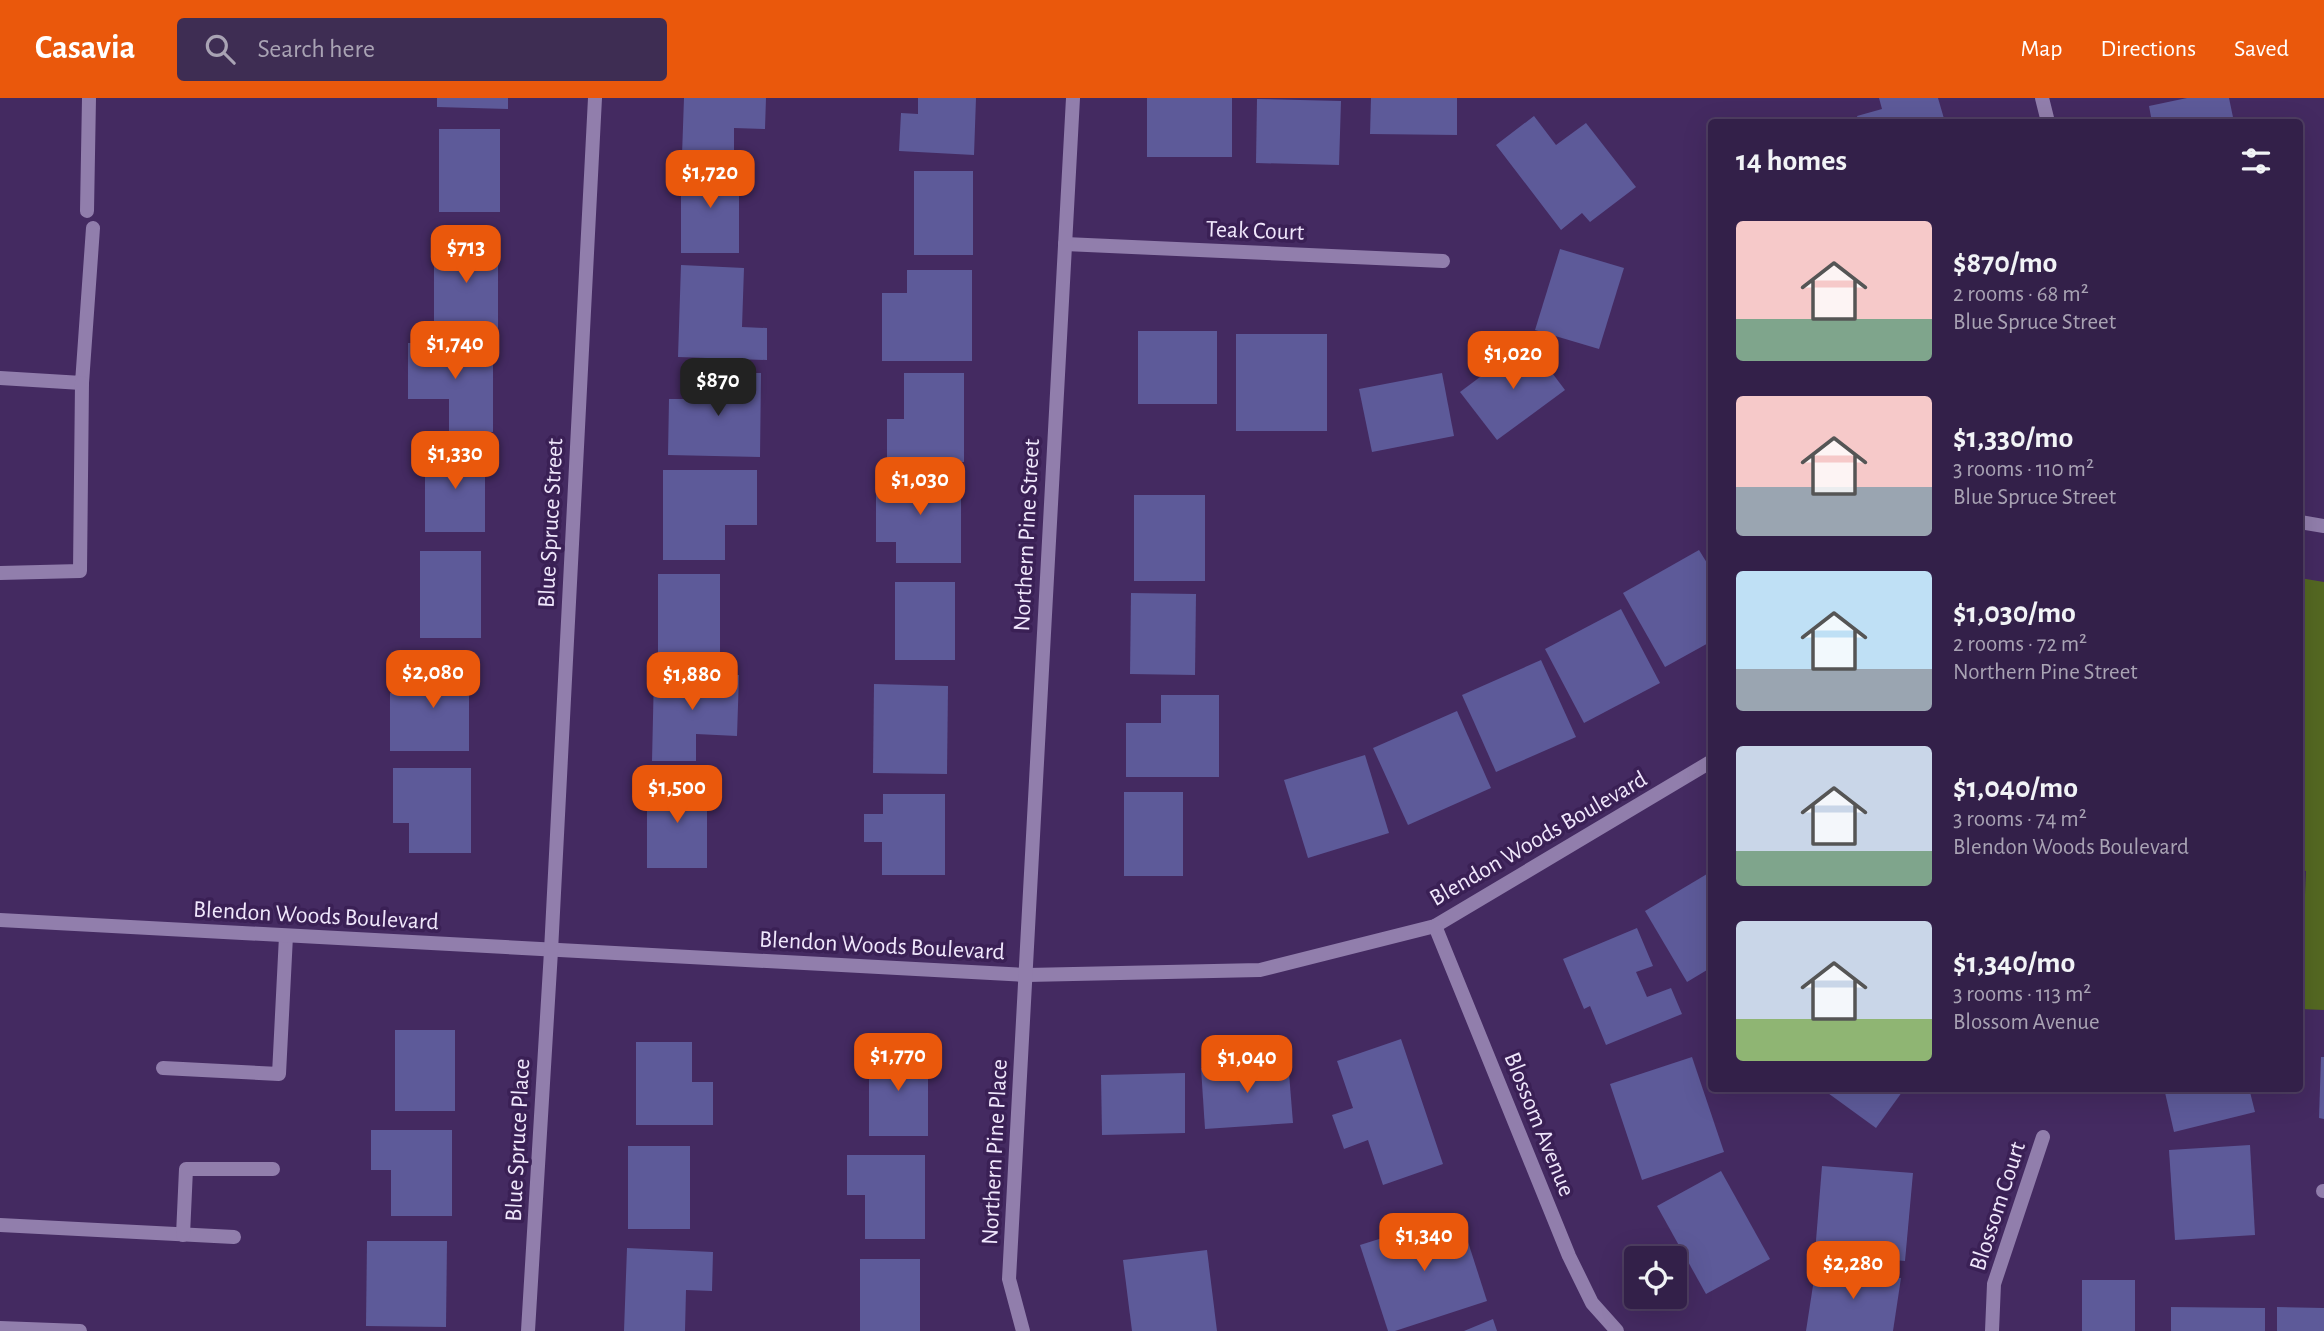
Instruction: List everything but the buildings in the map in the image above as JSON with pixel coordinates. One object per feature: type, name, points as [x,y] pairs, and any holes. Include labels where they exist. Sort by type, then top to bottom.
[{"type":"street","points":[[87,211],[89,98]]},
{"type":"street","name":"Blue Spruce Street","points":[[551,951],[595,98]]},
{"type":"street","name":"Northern Pine Street","points":[[1027,975],[1040,687],[1073,98]]},
{"type":"street","points":[[2042,98],[2047,119]]},
{"type":"street","points":[[0,573],[80,571],[82,383],[93,228]]},
{"type":"street","name":"Teak Court","points":[[1066,244],[1443,261]]},
{"type":"street","points":[[0,378],[82,383]]},
{"type":"street","points":[[2303,522],[2324,526]]},
{"type":"street","name":"Blendon Woods Boulevard","points":[[0,920],[1027,975],[1260,970],[1434,926],[1708,763]]},
{"type":"street","name":"Blossom Avenue","points":[[1434,926],[1569,1255],[1592,1303],[1618,1331]]},
{"type":"street","points":[[163,1068],[279,1074],[286,936]]},
{"type":"street","name":"Blue Spruce Place","points":[[528,1331],[551,951]]},
{"type":"street","name":"Northern Pine Place","points":[[1023,1331],[1009,1279],[1027,975]]},
{"type":"street","name":"Blossom Court","points":[[1992,1331],[1994,1284],[2043,1138]]},
{"type":"street","points":[[183,1235],[186,1169],[273,1169]]},
{"type":"street","points":[[0,1225],[234,1237]]},
{"type":"street","points":[[0,1328],[80,1331]]},
{"type":"green space","points":[[2303,578],[2324,582],[2324,1010],[2303,1009],[2306,871],[2303,870]]}]
